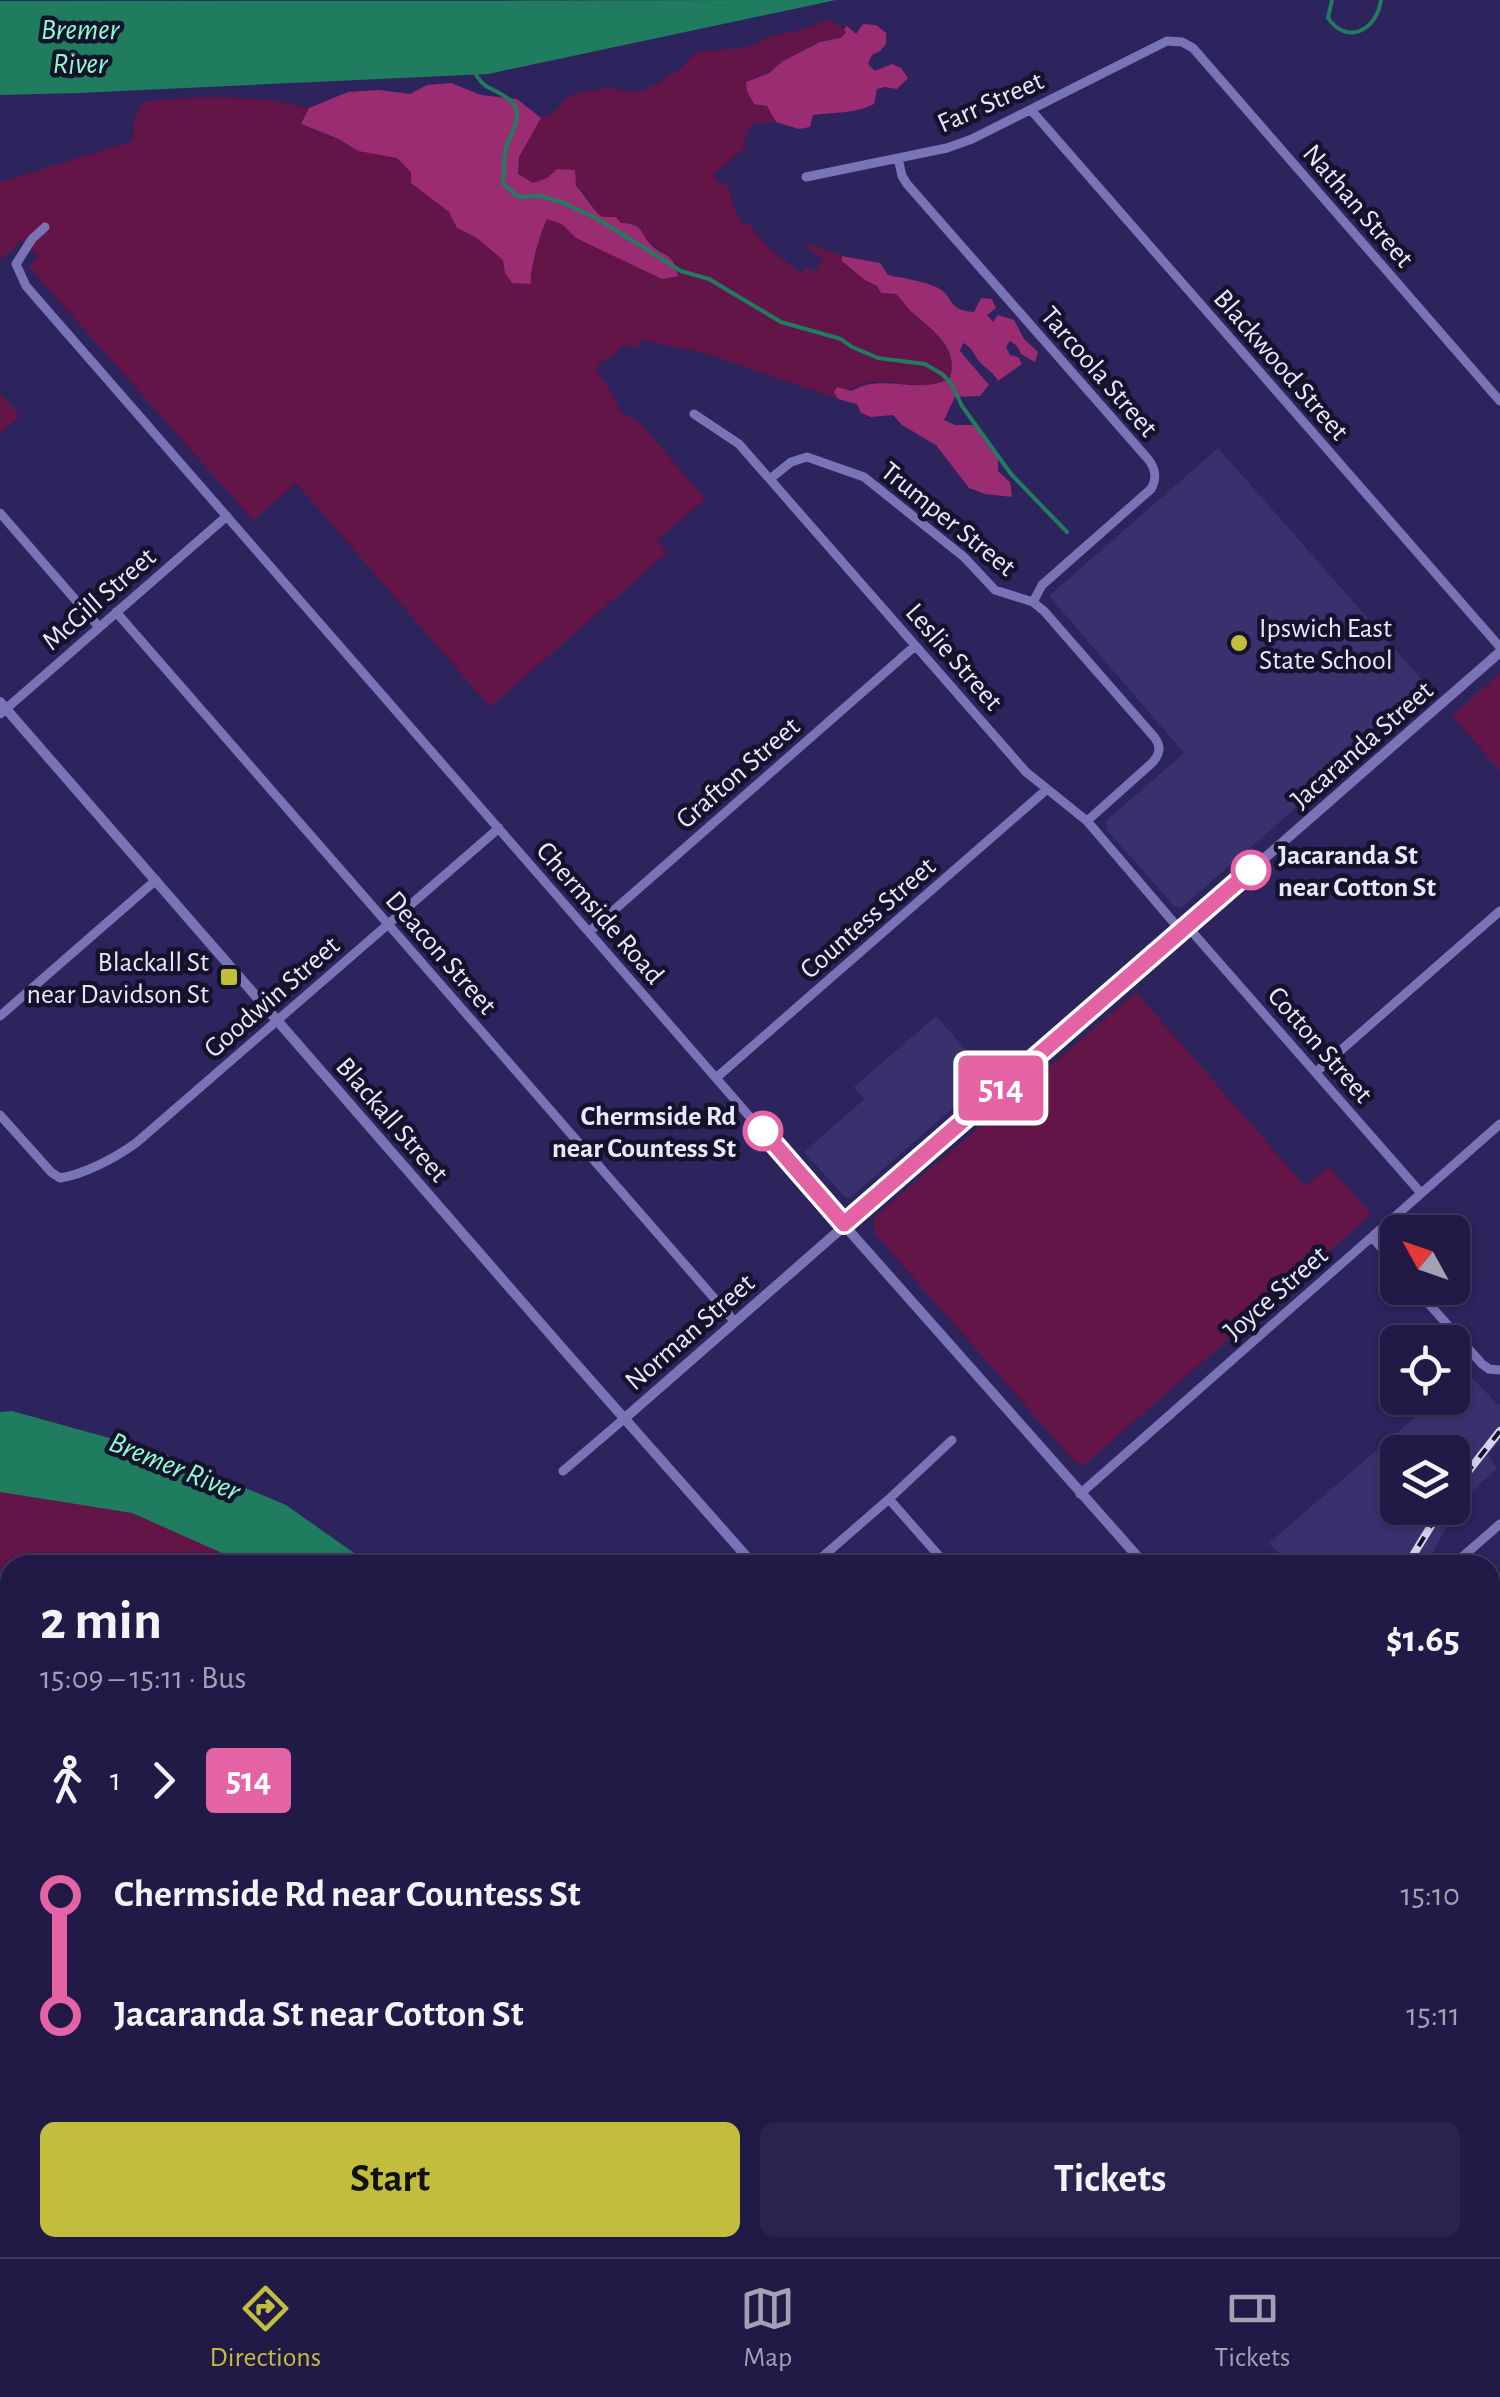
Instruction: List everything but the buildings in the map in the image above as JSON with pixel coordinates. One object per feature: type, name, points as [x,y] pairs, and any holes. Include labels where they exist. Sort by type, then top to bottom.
[{"type":"street","name":"Farr Street","points":[[806,176],[947,148],[1167,41],[1182,42]]},
{"type":"street","name":"Nathan Street","points":[[1182,42],[1193,48],[1500,401]]},
{"type":"street","name":"Blackwood Street","points":[[1031,110],[1500,649]]},
{"type":"street","name":"Tarcoola Street","points":[[898,158],[907,184],[1155,472],[1151,489],[1042,585],[1033,602]]},
{"type":"street","name":"Chermside Road","points":[[46,227],[32,238],[16,264],[26,286],[1136,1555]]},
{"type":"street","name":"Leslie Street","points":[[694,414],[740,444],[1026,772],[1087,822],[1184,928]]},
{"type":"street","name":"Trumper Street","points":[[770,479],[802,457],[858,474],[964,557],[995,590],[1033,602],[1044,611],[1156,738],[1160,750],[1152,763],[1087,822]]},
{"type":"street","points":[[0,514],[99,627]]},
{"type":"street","name":"McGill Street","points":[[2,708],[226,516]]},
{"type":"street","name":"Deacon Street","points":[[116,612],[734,1321]]},
{"type":"street","name":"Grafton Street","points":[[589,932],[915,646]]},
{"type":"street","name":"Jacaranda Street","points":[[844,1224],[1500,649]]},
{"type":"street","name":"Blackall Street","points":[[2,708],[745,1555]]},
{"type":"street","name":"Countess Street","points":[[716,1078],[1046,790]]},
{"type":"street","name":"Goodwin Street","points":[[0,1114],[60,1178],[131,1146],[498,828]]},
{"type":"street","points":[[0,1016],[156,880]]},
{"type":"street","points":[[1316,1072],[1500,910]]},
{"type":"street","name":"Cotton Street","points":[[1184,928],[1421,1193]]},
{"type":"street","name":"Joyce Street","points":[[1080,1494],[1500,1124]]},
{"type":"street","name":"Norman Street","points":[[563,1470],[844,1224]]},
{"type":"street","points":[[1372,1237],[1380,1246]]},
{"type":"street","points":[[1430,1305],[1482,1364],[1498,1370]]},
{"type":"street","points":[[824,1555],[952,1440]]},
{"type":"street","points":[[889,1499],[938,1555]]},
{"type":"street","points":[[1465,1555],[1500,1524]]},
{"type":"shaded area","points":[[826,20],[846,33],[814,45],[756,77],[761,106],[767,106],[776,122],[753,123],[744,138],[747,146],[714,174],[718,182],[728,185],[742,223],[749,224],[768,247],[802,274],[806,267],[814,271],[823,260],[803,244],[810,244],[842,256],[842,261],[888,295],[896,293],[947,348],[952,367],[950,378],[928,385],[864,384],[834,392],[838,399],[704,353],[641,338],[638,347],[623,345],[596,369],[621,412],[639,422],[706,499],[657,540],[667,553],[490,707],[296,483],[253,520],[29,267],[38,257],[20,239],[0,260],[0,182],[133,141],[134,118],[144,102],[206,97],[268,100],[309,108],[302,125],[358,151],[398,158],[411,172],[412,183],[449,212],[457,228],[529,277],[547,219],[562,223],[576,238],[669,255],[652,245],[632,224],[602,217],[586,195],[557,169],[533,183],[518,174],[519,157],[541,118],[577,93],[607,88],[637,92],[655,85],[681,68],[696,52],[748,47]]},
{"type":"shaded area","points":[[863,24],[876,25],[886,33],[886,44],[872,55],[868,64],[875,71],[892,64],[901,68],[908,78],[897,89],[877,89],[874,104],[860,110],[813,115],[810,127],[799,129],[776,122],[767,106],[754,104],[746,82],[769,73],[820,42],[840,38],[847,26],[856,34]]},
{"type":"shaded area","points":[[451,83],[481,95],[517,99],[541,118],[519,157],[518,174],[533,183],[557,169],[575,170],[576,186],[598,213],[638,227],[652,246],[671,259],[678,276],[662,279],[576,238],[562,224],[547,219],[531,284],[512,283],[503,260],[477,238],[457,228],[449,212],[411,183],[411,172],[397,158],[358,151],[301,124],[309,108],[348,92],[410,94],[427,85]]},
{"type":"shaded area","points":[[842,256],[880,263],[888,275],[936,287],[965,311],[974,312],[981,298],[992,299],[996,308],[987,315],[993,322],[998,315],[1014,320],[1024,339],[1038,352],[1035,362],[1010,341],[1006,347],[1010,355],[1018,357],[1022,364],[998,381],[963,343],[960,351],[989,385],[980,396],[955,397],[944,420],[955,425],[973,425],[998,454],[998,471],[1010,482],[1012,497],[969,488],[936,445],[902,425],[893,415],[871,417],[861,413],[857,404],[838,399],[834,392],[837,387],[852,391],[876,383],[938,383],[950,378],[952,367],[951,357],[936,333],[896,294],[881,293],[842,261]]},
{"type":"shaded area","points":[[0,393],[20,416],[0,434]]},
{"type":"shaded area","name":"Ipswich East State School","points":[[1218,448],[1431,690],[1181,908],[1175,907],[1107,830],[1106,821],[1184,753],[1049,596]]},
{"type":"shaded area","points":[[1500,673],[1500,771],[1452,716]]},
{"type":"shaded area","points":[[1136,992],[1305,1186],[1329,1166],[1371,1215],[1084,1465],[1075,1462],[875,1234],[873,1218]]},
{"type":"shaded area","points":[[936,1016],[989,1076],[850,1198],[845,1197],[804,1152],[864,1099],[854,1087]]},
{"type":"shaded area","points":[[1470,1375],[1500,1404],[1500,1441],[1488,1454],[1497,1469],[1470,1493],[1470,1435],[1394,1435],[1417,1415],[1470,1415]]},
{"type":"shaded area","points":[[1380,1447],[1380,1525],[1448,1525],[1431,1555],[1280,1555],[1269,1543]]},
{"type":"shaded area","points":[[0,1492],[132,1513],[226,1555],[0,1555]]},
{"type":"water","name":"Bremer River","points":[[836,0],[488,74],[0,95],[0,1]]},
{"type":"water","name":"Bremer River","points":[[12,1411],[160,1452],[286,1505],[357,1555],[226,1555],[132,1513],[0,1492],[0,1412]]},
{"type":"waterway","points":[[1332,0],[1328,18],[1352,33],[1374,19],[1381,0]]},
{"type":"waterway","points":[[475,72],[482,83],[515,107],[503,184],[519,197],[540,196],[596,218],[681,271],[709,279],[781,322],[841,339],[878,358],[925,364],[942,374],[1011,474],[1067,532]]},
{"type":"railway","points":[[1470,1469],[1500,1431]]},
{"type":"railway","points":[[1413,1555],[1432,1525]]},
{"type":"bus line","name":"514","points":[[763,1131],[844,1224],[1251,870]]},
{"type":"place","name":"Ipswich East State School","points":[[1239,643]]},
{"type":"place","name":"Jacaranda St near Cotton St","points":[[1251,870]]},
{"type":"place","name":"Blackall St near Davidson St","points":[[229,977]]},
{"type":"place","name":"Chermside Rd near Countess St","points":[[763,1131]]}]
